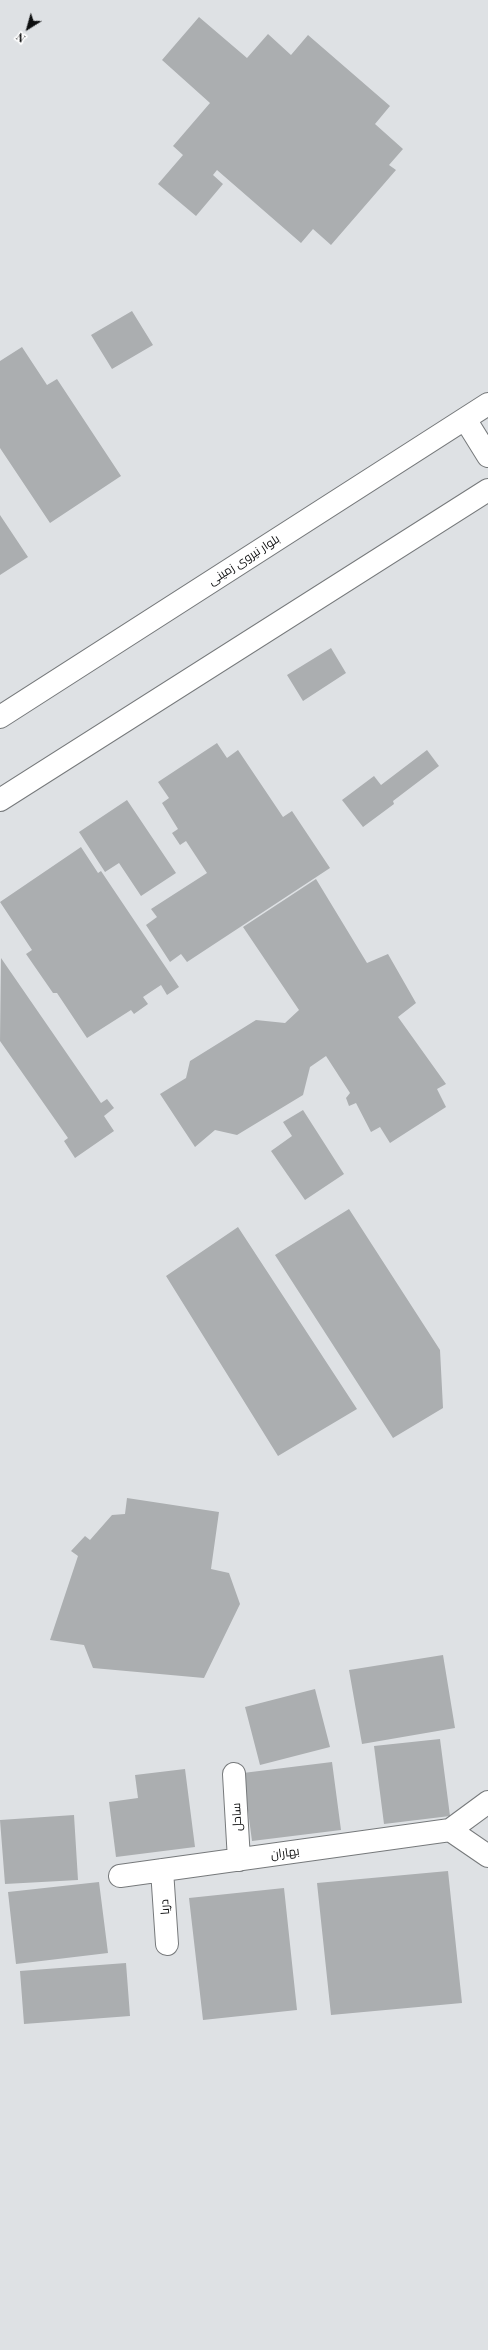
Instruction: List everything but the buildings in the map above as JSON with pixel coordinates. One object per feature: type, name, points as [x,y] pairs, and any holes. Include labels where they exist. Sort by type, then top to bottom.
[{"type":"main road","name":"بلوار نیروی زمینی","points":[[0,717],[488,404]]},
{"type":"main road","points":[[465,418],[488,456]]},
{"type":"main road","points":[[0,800],[488,490]]},
{"type":"main road","name":"ساحل","points":[[234,1774],[239,1860]]},
{"type":"main road","points":[[488,1802],[450,1830],[488,1856]]},
{"type":"main road","name":"بهاران","points":[[120,1876],[450,1830]]},
{"type":"main road","name":"دریا","points":[[162,1870],[167,1944]]}]
